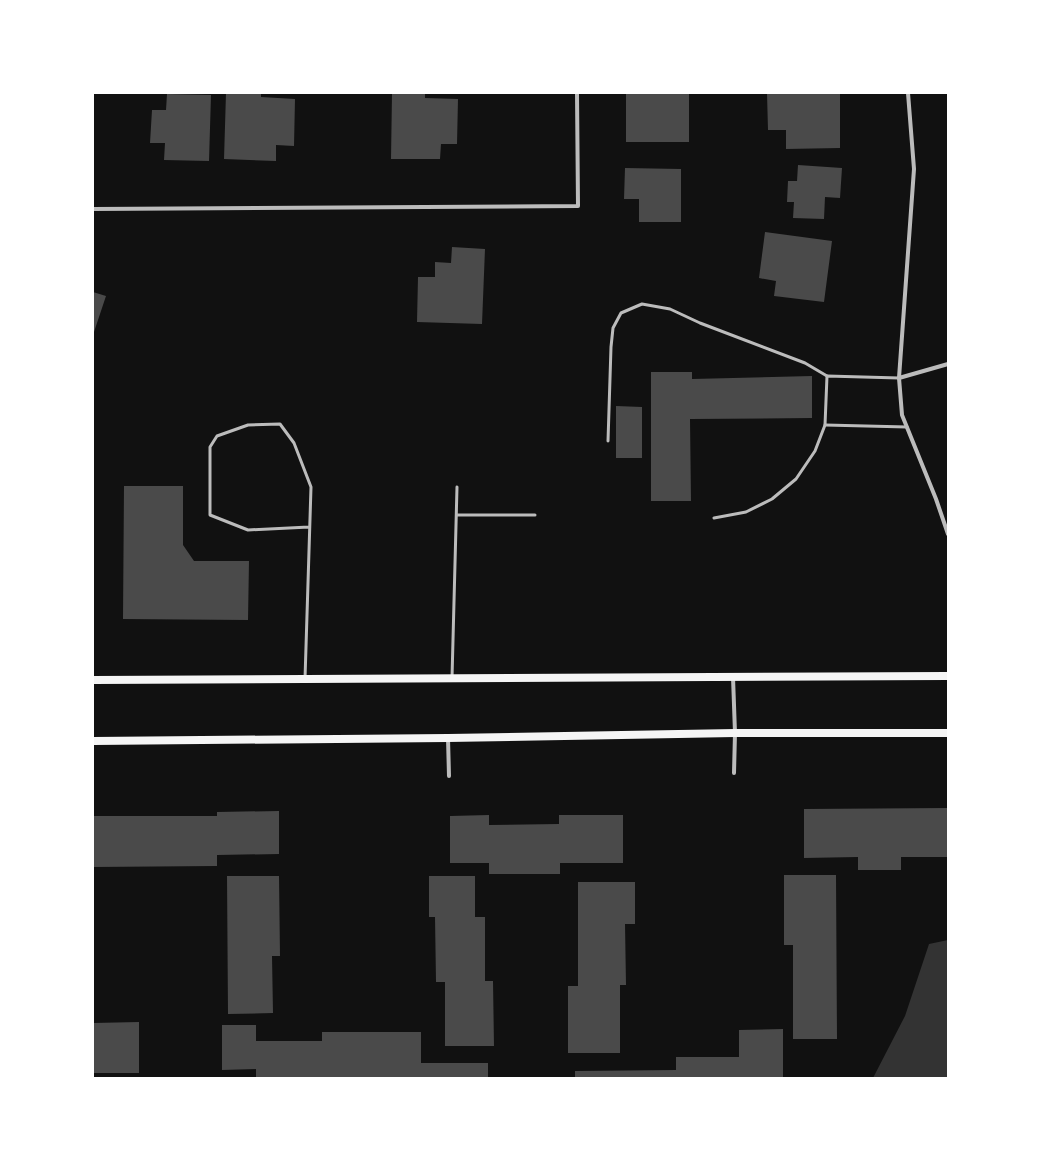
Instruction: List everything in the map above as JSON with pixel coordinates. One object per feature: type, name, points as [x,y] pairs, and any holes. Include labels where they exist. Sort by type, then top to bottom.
[{"type":"main road","points":[[93,680],[948,676]]},
{"type":"main road","points":[[93,741],[448,738],[735,733],[948,733]]},
{"type":"street","points":[[93,209],[578,206],[577,93]]},
{"type":"street","points":[[908,93],[914,169],[899,378],[902,415],[936,499],[948,534]]},
{"type":"street","points":[[899,378],[948,364]]},
{"type":"street","points":[[733,677],[735,733],[734,773]]},
{"type":"street","points":[[448,738],[449,776]]},
{"type":"lane","points":[[608,441],[613,328],[621,313],[642,304],[670,309],[700,323],[805,363],[827,376],[899,378]]},
{"type":"lane","points":[[714,518],[746,512],[772,499],[796,479],[815,451],[825,425],[827,376]]},
{"type":"lane","points":[[304,679],[311,487],[294,443],[280,424],[248,425],[217,436],[210,447],[210,515],[248,530],[309,527]]},
{"type":"lane","points":[[825,425],[906,426]]},
{"type":"lane","points":[[452,678],[457,487]]},
{"type":"lane","points":[[456,515],[535,515]]},
{"type":"shaded area","points":[[948,940],[948,1078],[873,1078],[905,1016],[929,944]]},
{"type":"building","points":[[226,93],[261,93],[261,97],[295,99],[294,146],[276,145],[276,161],[224,159]]},
{"type":"building","points":[[392,93],[425,93],[425,98],[458,99],[457,144],[441,144],[440,159],[391,159]]},
{"type":"building","points":[[626,93],[689,93],[689,142],[626,142]]},
{"type":"building","points":[[767,93],[840,93],[840,148],[786,149],[786,130],[768,130]]},
{"type":"building","points":[[167,94],[211,95],[209,161],[164,160],[165,143],[150,143],[152,110],[166,110]]},
{"type":"building","points":[[798,165],[842,168],[840,198],[825,197],[824,219],[793,218],[794,202],[787,202],[788,181],[797,181]]},
{"type":"building","points":[[625,168],[681,169],[681,222],[639,222],[639,199],[624,199]]},
{"type":"building","points":[[765,232],[832,241],[824,302],[774,296],[776,281],[759,278]]},
{"type":"building","points":[[452,247],[485,249],[482,324],[417,322],[418,277],[435,277],[435,262],[451,263]]},
{"type":"building","points":[[93,292],[106,296],[93,335]]},
{"type":"building","points":[[651,372],[692,372],[692,379],[812,376],[812,418],[690,419],[691,501],[651,501]]},
{"type":"building","points":[[616,406],[642,407],[642,458],[616,458]]},
{"type":"building","points":[[124,486],[183,486],[183,545],[194,561],[249,561],[248,620],[123,619]]},
{"type":"building","points":[[948,808],[948,857],[901,857],[901,870],[858,870],[858,857],[804,858],[804,809]]},
{"type":"building","points":[[279,811],[279,854],[217,855],[217,866],[93,867],[93,816],[217,816],[217,812]]},
{"type":"building","points":[[489,815],[489,825],[559,824],[559,815],[623,815],[623,863],[560,863],[560,874],[489,874],[489,863],[450,863],[450,816]]},
{"type":"building","points":[[784,875],[836,875],[837,1039],[793,1039],[793,945],[784,945]]},
{"type":"building","points":[[227,876],[279,876],[280,956],[272,956],[273,1013],[228,1014]]},
{"type":"building","points":[[429,876],[475,876],[475,917],[485,917],[485,981],[493,981],[494,1046],[445,1046],[445,982],[436,982],[435,917],[429,917]]},
{"type":"building","points":[[578,882],[635,882],[635,924],[625,924],[626,985],[620,985],[620,1053],[568,1053],[568,986],[578,986]]},
{"type":"building","points":[[139,1022],[139,1073],[93,1073],[93,1023]]},
{"type":"building","points":[[222,1025],[256,1025],[256,1041],[322,1041],[322,1032],[421,1032],[421,1063],[488,1063],[488,1078],[256,1078],[256,1069],[222,1070]]},
{"type":"building","points":[[783,1029],[783,1078],[575,1078],[575,1071],[676,1070],[676,1057],[739,1057],[739,1030]]}]
